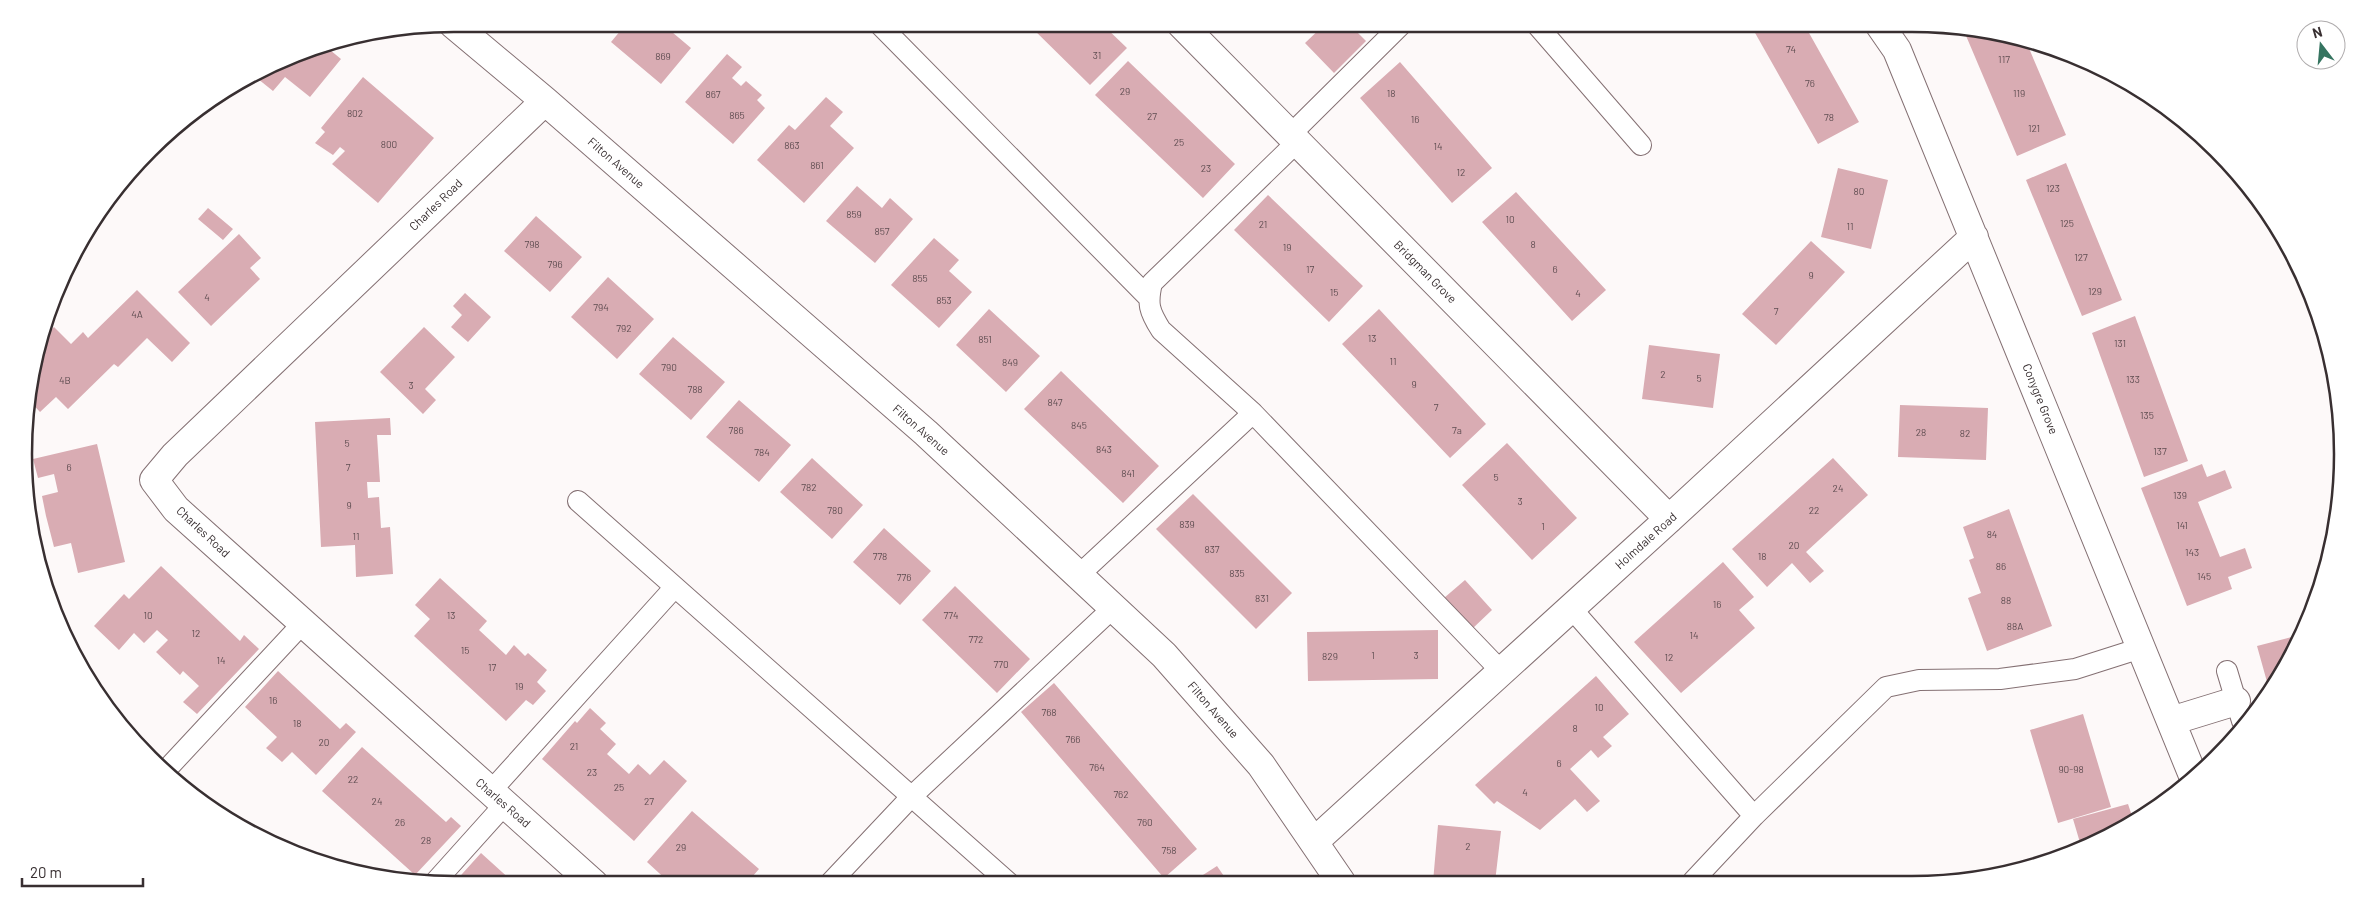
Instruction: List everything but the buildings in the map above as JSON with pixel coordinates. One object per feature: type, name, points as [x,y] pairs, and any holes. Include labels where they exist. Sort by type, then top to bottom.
[{"type":"street","name":"Filton Avenue","points":[[463,32],[545,101],[926,433],[1080,574],[1164,655],[1212,707],[1261,765],[1315,841],[1337,876]]},
{"type":"street","name":"Bridgman Grove","points":[[1188,32],[1669,519]]},
{"type":"street","name":"Conygre Grove","points":[[1885,32],[1897,50],[2191,770]]},
{"type":"street","name":"Charles Road","points":[[545,101],[175,455],[154,480],[176,509],[585,876]]},
{"type":"street","name":"Holmdale Road","points":[[1315,841],[1669,519],[1974,237]]},
{"type":"street","points":[[2171,721],[2239,711]]},
{"type":"lane","points":[[887,32],[1149,298]]},
{"type":"lane","points":[[1394,32],[1152,283],[1149,298],[1150,313],[1161,330],[1253,413],[1501,671]]},
{"type":"lane","points":[[1543,32],[1641,145]]},
{"type":"lane","points":[[1080,574],[1253,413]]},
{"type":"lane","points":[[578,501],[1001,876]]},
{"type":"lane","points":[[441,876],[497,798],[674,588]]},
{"type":"lane","points":[[837,876],[911,797],[1114,607]]},
{"type":"lane","points":[[1571,608],[1754,816]]},
{"type":"lane","points":[[170,766],[303,623]]},
{"type":"lane","points":[[1697,876],[1754,816],[1886,687],[1920,680],[2000,679],[2074,669],[2141,648]]},
{"type":"lane","points":[[2227,671],[2239,711]]}]
